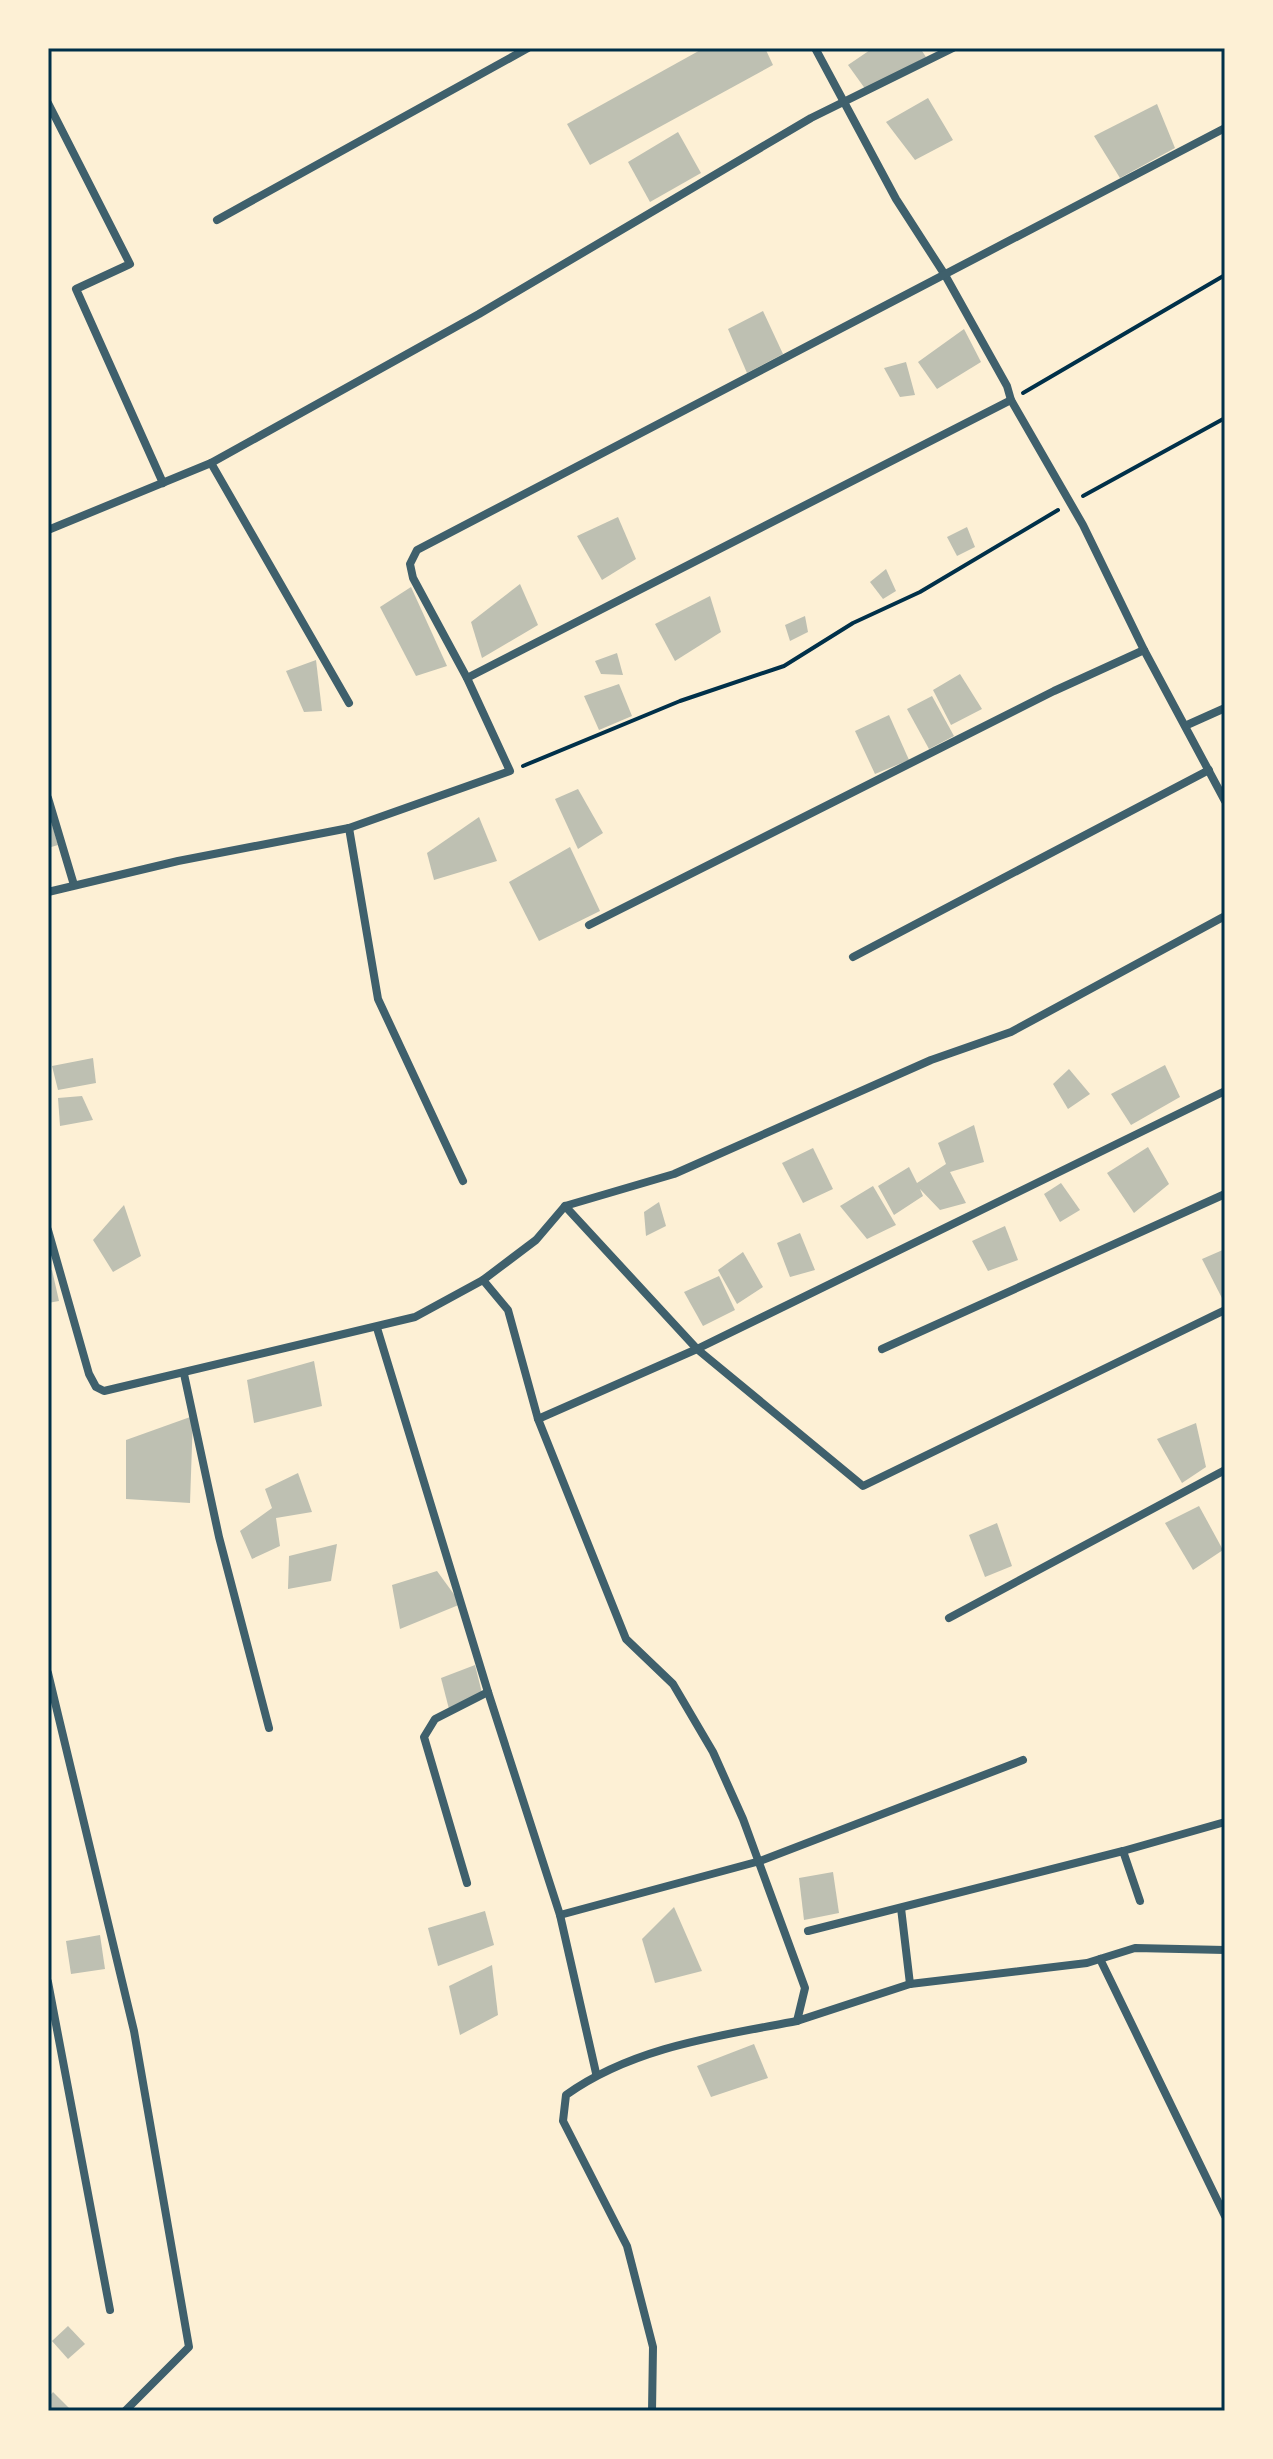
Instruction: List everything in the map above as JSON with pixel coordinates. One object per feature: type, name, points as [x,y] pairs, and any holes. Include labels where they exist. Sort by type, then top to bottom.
[{"type":"street","points":[[217,220],[528,48]]},
{"type":"street","points":[[815,48],[896,199],[945,275],[1007,386],[1011,400],[1083,525],[1144,650],[1187,725],[1225,801]]},
{"type":"street","points":[[48,530],[211,463],[479,314],[811,118],[953,48]]},
{"type":"street","points":[[48,103],[130,264],[76,289],[163,483]]},
{"type":"street","points":[[48,892],[193,857],[349,828],[510,771],[467,678],[413,578],[410,564],[417,550],[1225,128]]},
{"type":"street","points":[[467,678],[1011,400]]},
{"type":"street","points":[[211,463],[349,703]]},
{"type":"street","points":[[589,925],[1054,691],[1144,650]]},
{"type":"street","points":[[1187,725],[1225,708]]},
{"type":"street","points":[[853,957],[1209,770]]},
{"type":"street","points":[[48,798],[74,885]]},
{"type":"street","points":[[349,828],[378,999],[463,1181]]},
{"type":"street","points":[[48,1230],[61,1284],[96,1387],[104,1391],[377,1328],[415,1317],[483,1280],[536,1240],[565,1206],[674,1174],[931,1060],[1011,1032],[1225,916]]},
{"type":"street","points":[[538,1419],[697,1349],[1225,1091]]},
{"type":"street","points":[[882,1349],[1225,1194]]},
{"type":"street","points":[[565,1206],[697,1349],[863,1486],[1225,1310]]},
{"type":"street","points":[[483,1280],[508,1310],[538,1419],[626,1639],[673,1684],[713,1752],[760,1861],[805,1988],[797,2021]]},
{"type":"street","points":[[377,1328],[560,1915],[596,2073]]},
{"type":"street","points":[[184,1374],[235,1601],[269,1728]]},
{"type":"street","points":[[949,1618],[1225,1470]]},
{"type":"street","points":[[48,1673],[134,2031],[189,2347],[125,2411]]},
{"type":"street","points":[[467,1883],[424,1737],[435,1719],[488,1692]]},
{"type":"street","points":[[560,1915],[760,1861],[1023,1760]]},
{"type":"street","points":[[808,1931],[1225,1822]]},
{"type":"street","points":[[1123,1851],[1140,1901]]},
{"type":"street","points":[[901,1908],[910,1984]]},
{"type":"street","points":[[652,2411],[653,2347],[627,2246],[563,2121],[566,2095],[596,2073],[683,2043],[797,2021],[910,1984],[1100,1959],[1135,1948],[1225,1950]]},
{"type":"street","points":[[1100,1959],[1225,2216]]},
{"type":"street","points":[[48,1982],[110,2310]]},
{"type":"path","points":[[1011,400],[1225,275]]},
{"type":"path","points":[[510,771],[680,701],[784,666],[853,623],[920,592],[1069,503],[1225,418]]},
{"type":"building","points":[[704,48],[765,48],[773,65],[590,165],[567,124]]},
{"type":"building","points":[[873,48],[920,48],[926,57],[866,90],[848,65]]},
{"type":"building","points":[[928,98],[953,140],[915,160],[886,122]]},
{"type":"building","points":[[1157,104],[1175,148],[1120,178],[1094,136]]},
{"type":"building","points":[[678,132],[701,173],[650,202],[628,162]]},
{"type":"building","points":[[763,311],[783,354],[747,373],[728,329]]},
{"type":"building","points":[[964,329],[981,362],[937,389],[918,362]]},
{"type":"building","points":[[906,362],[915,395],[900,397],[884,368]]},
{"type":"building","points":[[618,517],[636,559],[602,580],[577,536]]},
{"type":"building","points":[[967,527],[975,547],[957,556],[947,537]]},
{"type":"building","points":[[886,569],[896,591],[883,599],[870,582]]},
{"type":"building","points":[[520,584],[538,625],[482,658],[471,622]]},
{"type":"building","points":[[411,587],[447,666],[416,676],[380,607]]},
{"type":"building","points":[[710,596],[721,632],[675,661],[655,624]]},
{"type":"building","points":[[805,616],[808,632],[790,641],[785,625]]},
{"type":"building","points":[[617,653],[623,675],[601,674],[595,661]]},
{"type":"building","points":[[316,660],[322,711],[304,712],[286,671]]},
{"type":"building","points":[[960,674],[982,709],[951,725],[933,690]]},
{"type":"building","points":[[619,684],[632,716],[599,730],[584,696]]},
{"type":"building","points":[[932,696],[954,736],[929,749],[907,709]]},
{"type":"building","points":[[889,715],[909,760],[875,774],[855,731]]},
{"type":"building","points":[[578,789],[603,833],[578,849],[555,799]]},
{"type":"building","points":[[48,811],[58,845],[48,848]]},
{"type":"building","points":[[479,817],[497,861],[434,880],[427,853]]},
{"type":"building","points":[[570,847],[600,911],[539,941],[509,882]]},
{"type":"building","points":[[93,1058],[96,1083],[58,1090],[52,1066]]},
{"type":"building","points":[[1165,1065],[1180,1097],[1131,1125],[1111,1094]]},
{"type":"building","points":[[1069,1069],[1090,1094],[1068,1109],[1053,1084]]},
{"type":"building","points":[[82,1096],[93,1120],[60,1126],[58,1098]]},
{"type":"building","points":[[974,1125],[984,1162],[950,1172],[966,1203],[940,1210],[920,1189],[923,1196],[894,1215],[878,1186],[909,1167],[917,1183],[946,1164],[938,1143]]},
{"type":"building","points":[[1148,1147],[1169,1184],[1134,1213],[1107,1173]]},
{"type":"building","points":[[813,1148],[833,1189],[803,1203],[782,1163]]},
{"type":"building","points":[[1061,1183],[1080,1210],[1060,1222],[1044,1194]]},
{"type":"building","points":[[873,1186],[896,1225],[867,1239],[840,1206]]},
{"type":"building","points":[[659,1202],[666,1226],[646,1236],[644,1212]]},
{"type":"building","points":[[124,1205],[141,1256],[113,1272],[93,1240]]},
{"type":"building","points":[[1005,1226],[1018,1260],[988,1271],[972,1241]]},
{"type":"building","points":[[800,1233],[815,1270],[790,1277],[777,1243]]},
{"type":"building","points":[[1225,1249],[1225,1304],[1202,1259]]},
{"type":"building","points":[[743,1252],[763,1287],[737,1304],[718,1270]]},
{"type":"building","points":[[52,1270],[59,1301],[48,1303],[48,1271]]},
{"type":"building","points":[[719,1276],[735,1310],[703,1326],[684,1292]]},
{"type":"building","points":[[314,1361],[322,1406],[254,1423],[247,1380]]},
{"type":"building","points":[[193,1416],[190,1503],[126,1499],[126,1440]]},
{"type":"building","points":[[1196,1423],[1206,1467],[1182,1483],[1157,1439]]},
{"type":"building","points":[[298,1473],[312,1512],[276,1518],[280,1546],[252,1559],[240,1531],[272,1508],[265,1489]]},
{"type":"building","points":[[1199,1506],[1223,1550],[1193,1570],[1165,1523]]},
{"type":"building","points":[[997,1523],[1012,1566],[985,1577],[969,1535]]},
{"type":"building","points":[[337,1544],[331,1581],[288,1589],[289,1556]]},
{"type":"building","points":[[437,1571],[461,1604],[400,1629],[392,1585]]},
{"type":"building","points":[[475,1665],[482,1693],[449,1709],[441,1678]]},
{"type":"building","points":[[833,1872],[839,1913],[804,1920],[799,1878]]},
{"type":"building","points":[[674,1907],[702,1971],[655,1983],[642,1939]]},
{"type":"building","points":[[485,1911],[494,1945],[438,1966],[428,1928]]},
{"type":"building","points":[[100,1935],[105,1969],[71,1974],[66,1941]]},
{"type":"building","points":[[492,1965],[498,2015],[460,2035],[449,1986]]},
{"type":"building","points":[[754,2044],[768,2078],[711,2097],[697,2066]]},
{"type":"building","points":[[68,2326],[85,2344],[68,2359],[52,2341]]},
{"type":"building","points":[[53,2392],[72,2411],[48,2411],[48,2398]]}]
